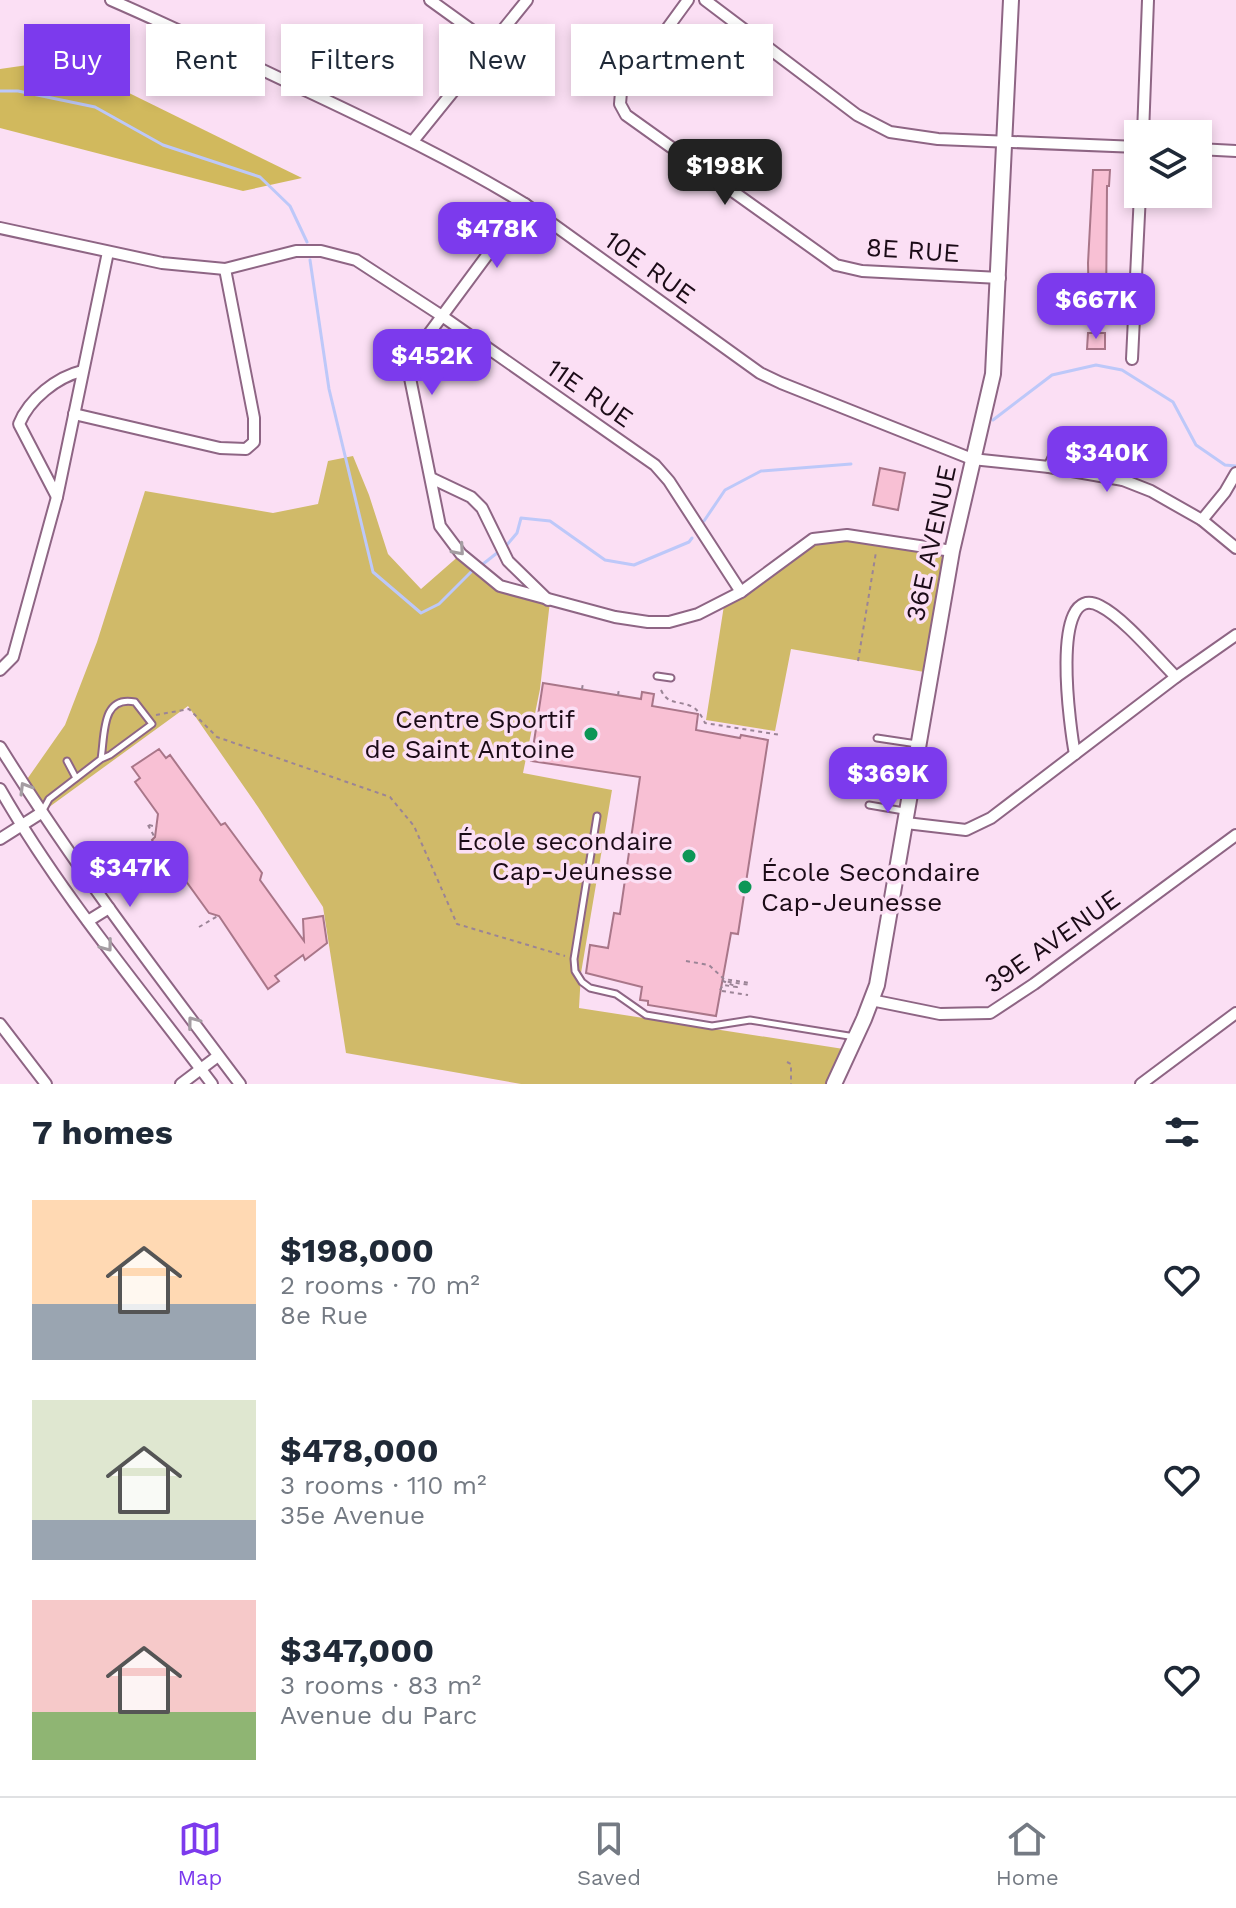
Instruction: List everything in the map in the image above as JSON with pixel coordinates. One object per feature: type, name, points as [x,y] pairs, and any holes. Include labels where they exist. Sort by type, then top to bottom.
[{"type":"street","name":"10E RUE","points":[[111,0],[197,37],[413,141],[525,204],[760,373],[972,459],[1049,467],[1123,480],[1151,491],[1202,520],[1236,548]]},
{"type":"street","points":[[430,0],[463,24]]},
{"type":"street","points":[[507,24],[527,0]]},
{"type":"street","name":"8E RUE","points":[[688,0],[621,92],[620,104],[626,115],[836,265],[862,271],[1000,278]]},
{"type":"street","points":[[705,0],[857,115],[890,132],[919,137],[1124,146]]},
{"type":"street","name":"36E AVENUE","points":[[834,1084],[877,985],[952,551],[993,374],[1011,0]]},
{"type":"street","points":[[1144,120],[1148,0]]},
{"type":"street","points":[[413,141],[449,96]]},
{"type":"street","points":[[1212,150],[1236,151]]},
{"type":"street","points":[[525,204],[411,358],[409,373],[433,479],[440,526],[461,554],[500,586],[615,617],[669,622],[698,614],[741,592],[813,539],[847,535],[952,551]]},
{"type":"street","points":[[1132,359],[1139,208]]},
{"type":"street","name":"11E RUE","points":[[0,228],[162,263],[225,269],[296,251],[321,251],[356,260],[442,316],[655,465],[669,481],[741,592]]},
{"type":"street","points":[[0,670],[13,657],[57,497],[108,252]]},
{"type":"street","points":[[74,414],[220,448],[246,449],[254,442],[254,418],[225,269]]},
{"type":"street","points":[[57,497],[19,424],[25,409],[65,375],[82,371]]},
{"type":"street","points":[[1049,467],[1063,444],[1077,437],[1093,437],[1108,444],[1118,454],[1123,480]]},
{"type":"street","points":[[1202,520],[1236,473]]},
{"type":"street","points":[[433,479],[471,497],[482,508],[508,561],[550,601]]},
{"type":"street","points":[[1075,754],[1068,716],[1068,633],[1075,612],[1085,604],[1098,604],[1176,677]]},
{"type":"street","points":[[907,817],[966,830],[991,818],[1236,635]]},
{"type":"street","points":[[0,747],[41,813],[240,1084]]},
{"type":"street","points":[[0,789],[21,825],[88,921],[212,1084]]},
{"type":"street","points":[[0,839],[41,813]]},
{"type":"street","name":"39E AVENUE","points":[[871,1000],[940,1014],[990,1013],[1236,835]]},
{"type":"street","points":[[88,921],[109,908]]},
{"type":"street","points":[[1141,1084],[1236,1013]]},
{"type":"street","points":[[1,1028],[46,1084]]},
{"type":"street","points":[[181,1084],[218,1056]]},
{"type":"lane","points":[[657,676],[671,678]]},
{"type":"lane","points":[[41,813],[49,799],[152,724],[135,702],[124,700],[114,703],[108,711],[101,759]]},
{"type":"lane","points":[[877,738],[918,744]]},
{"type":"lane","points":[[67,761],[76,778]]},
{"type":"lane","points":[[869,805],[907,817]]},
{"type":"lane","points":[[597,816],[574,959],[575,971],[582,982],[590,988],[616,994],[646,1015],[712,1026],[750,1020],[856,1038]]},
{"type":"path","points":[[858,661],[877,547]]},
{"type":"path","points":[[582,689],[583,683]]},
{"type":"path","points":[[618,695],[619,689]]},
{"type":"path","points":[[661,690],[670,702],[698,710],[705,723],[781,735]]},
{"type":"path","points":[[148,716],[189,709],[217,737],[390,797],[414,826],[457,924],[574,959]]},
{"type":"path","points":[[155,838],[148,825],[157,827]]},
{"type":"path","points":[[141,863],[157,886]]},
{"type":"path","points":[[199,927],[218,916]]},
{"type":"path","points":[[686,961],[709,965],[724,979],[750,984],[723,981],[737,987],[723,985],[721,990],[748,995]]},
{"type":"path","points":[[787,1062],[791,1064],[791,1084]]},
{"type":"shaded area","points":[[24,66],[24,96],[130,96],[130,93],[302,178],[243,191],[0,128],[0,69]]},
{"type":"shaded area","points":[[353,456],[388,554],[421,589],[461,554],[500,586],[550,601],[540,689],[523,773],[612,790],[581,973],[579,1008],[850,1050],[834,1084],[521,1084],[346,1053],[323,907],[188,706],[41,813],[23,785],[65,725],[97,642],[145,491],[273,513],[318,504],[328,461]]},
{"type":"shaded area","points":[[847,535],[952,551],[930,673],[791,649],[775,731],[706,720],[725,599],[813,539]]},
{"type":"building","points":[[1093,170],[1110,170],[1107,186],[1106,315],[1089,314],[1088,263]]},
{"type":"building","points":[[1088,333],[1105,333],[1105,349],[1087,349]]},
{"type":"building","points":[[880,468],[905,473],[898,510],[873,505]]},
{"type":"building","name":"École secondaire Cap-Jeunesse","points":[[543,683],[641,699],[642,692],[654,694],[652,706],[698,714],[696,730],[768,740],[738,934],[731,933],[716,1016],[648,1005],[648,1001],[640,1000],[642,987],[586,973],[590,945],[608,948],[614,913],[620,914],[640,777],[531,761]]},
{"type":"building","points":[[159,749],[166,758],[170,755],[221,825],[225,823],[262,873],[260,880],[304,941],[303,919],[323,916],[327,943],[305,960],[303,955],[275,976],[279,981],[268,989],[219,916],[209,913],[180,873],[163,885],[159,884],[143,862],[158,850],[152,840],[158,814],[135,782],[140,778],[132,767]]},
{"type":"waterway","points":[[0,91],[18,91],[95,107],[163,145],[260,177],[290,206],[307,242]]},
{"type":"waterway","points":[[310,260],[329,389],[373,572],[421,613],[439,604],[472,571]]},
{"type":"waterway","points":[[993,420],[1052,375],[1096,365],[1122,370],[1173,402],[1196,445],[1225,465],[1236,466]]},
{"type":"waterway","points":[[704,521],[725,490],[761,471],[851,464]]},
{"type":"waterway","points":[[506,546],[517,533],[521,518],[550,521],[605,560],[634,565],[692,538]]},
{"type":"waterway","points":[[483,564],[497,553]]},
{"type":"place","name":"Centre Sportif de Saint Antoine","points":[[591,734]]},
{"type":"place","name":"École secondaire Cap-Jeunesse","points":[[689,856]]},
{"type":"place","name":"École Secondaire Cap-Jeunesse","points":[[745,887]]}]
